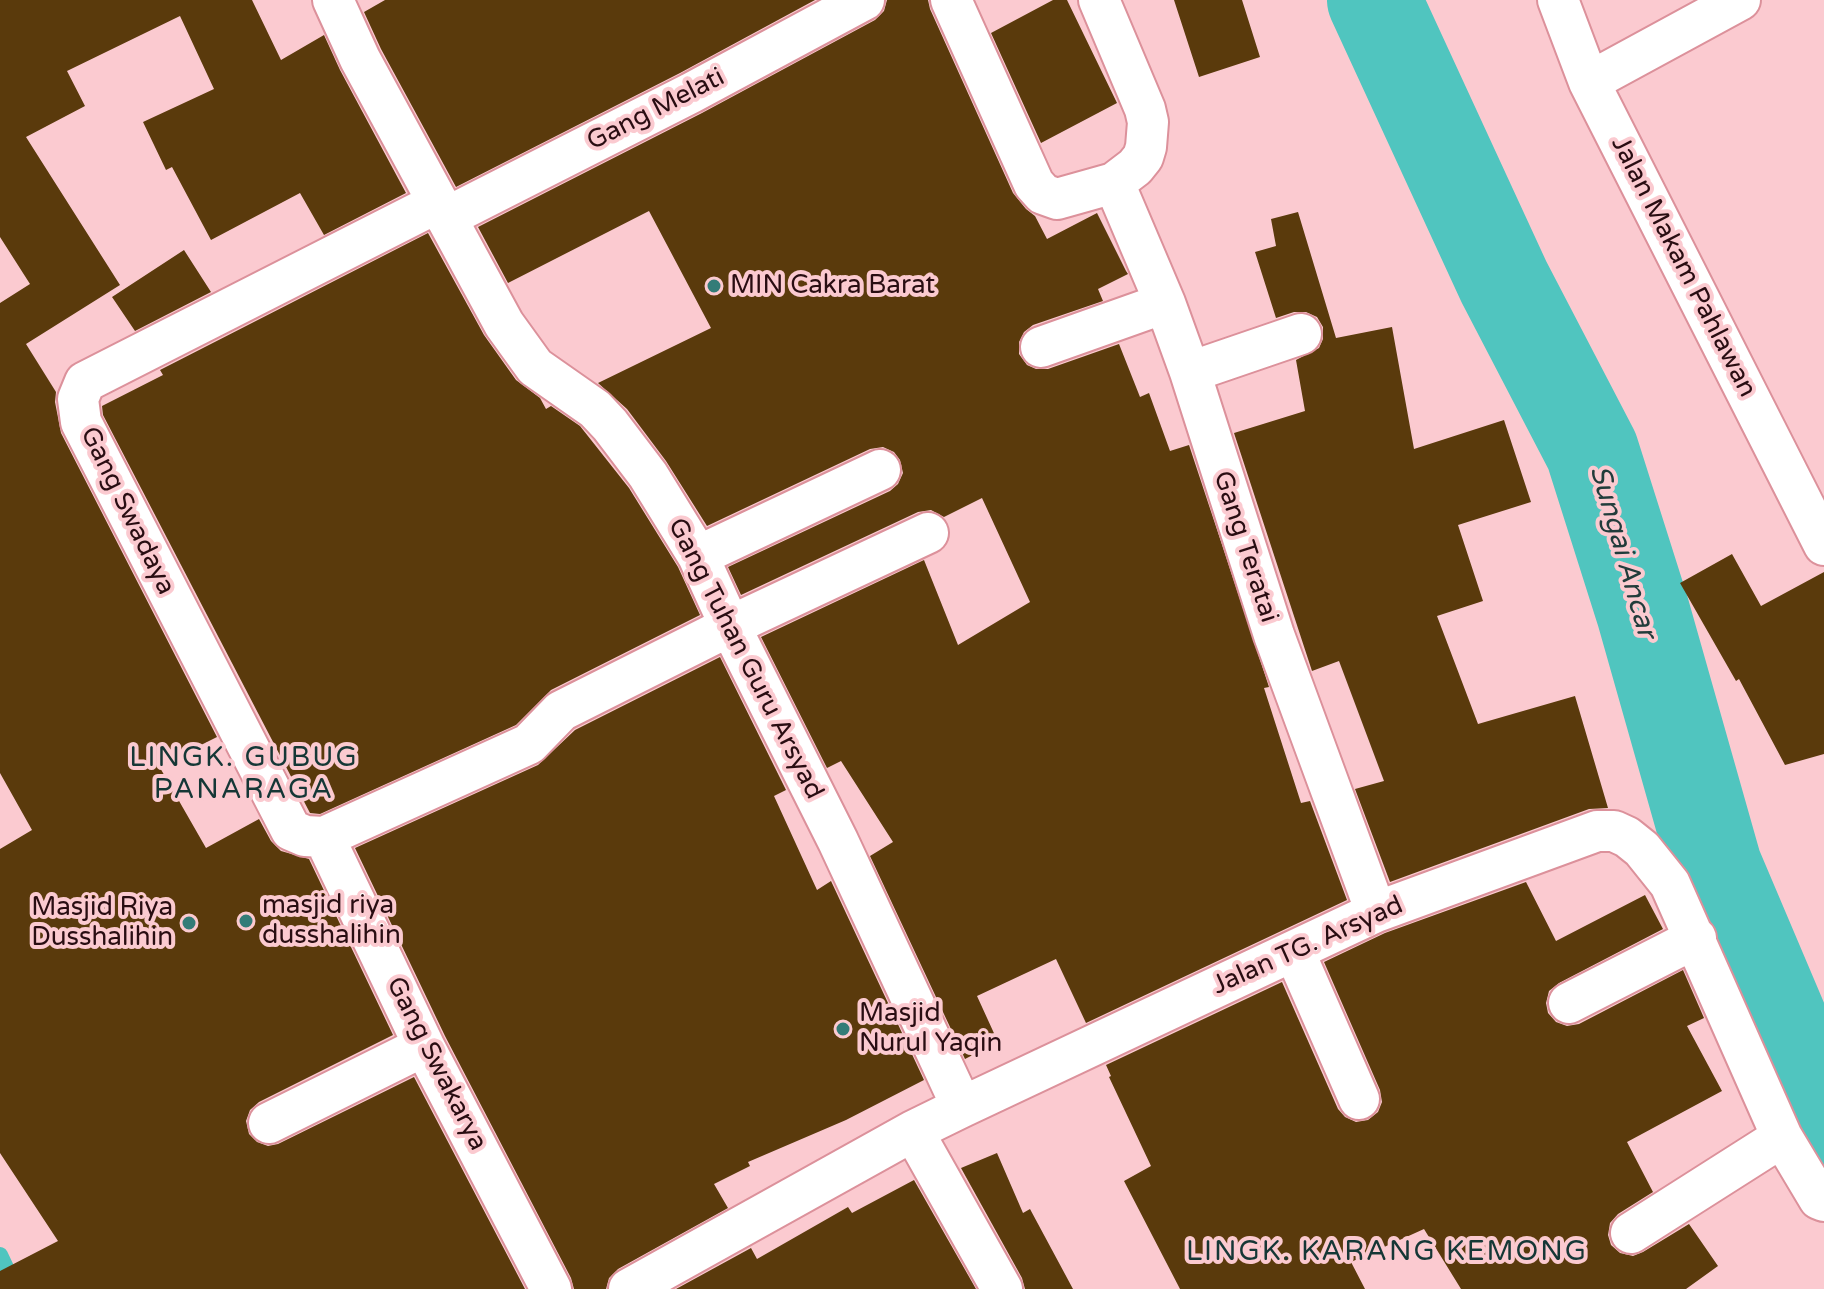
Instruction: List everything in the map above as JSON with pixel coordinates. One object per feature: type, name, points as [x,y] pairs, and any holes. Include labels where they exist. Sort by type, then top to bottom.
[{"type":"street","name":"Gang Tuhan Guru Arsyad","points":[[333,0],[360,59],[504,324],[535,367],[595,409],[610,425],[648,475],[698,556],[838,841],[962,1107]]},
{"type":"street","name":"Gang Melati","points":[[442,210],[691,93],[864,0]]},
{"type":"street","points":[[951,0],[1034,184],[1043,194],[1057,199],[1114,183],[1143,157],[1148,122],[1141,98],[1099,0]]},
{"type":"street","name":"Jalan Makam Pahlawan","points":[[1558,0],[1589,82],[1822,533]]},
{"type":"street","points":[[1589,82],[1740,0]]},
{"type":"street","name":"Gang Teratai","points":[[1114,183],[1165,303],[1190,372],[1274,635],[1376,912]]},
{"type":"street","name":"Gang Swadaya","points":[[324,837],[305,836],[291,830],[81,422],[78,399],[85,382],[442,210]]},
{"type":"street","points":[[1041,347],[1165,303]]},
{"type":"street","points":[[1190,372],[1301,334]]},
{"type":"street","points":[[698,556],[880,470]]},
{"type":"street","points":[[324,837],[529,744],[561,711],[730,626],[928,533]]},
{"type":"street","name":"Jalan TG. Arsyad","points":[[629,1289],[913,1131],[962,1107],[1376,912],[1597,831],[1614,831],[1642,849],[1670,884],[1782,1137],[1819,1199],[1824,1201]]},
{"type":"street","name":"Gang Swakarya","points":[[324,837],[424,1046],[551,1289]]},
{"type":"street","points":[[1569,1003],[1696,938]]},
{"type":"street","points":[[1294,951],[1359,1099]]},
{"type":"street","points":[[269,1123],[424,1046]]},
{"type":"street","points":[[913,1131],[1002,1289]]},
{"type":"street","points":[[1631,1233],[1782,1137]]},
{"type":"building","points":[[0,0],[252,0],[281,60],[324,35],[406,193],[324,235],[300,193],[211,240],[172,167],[166,170],[143,122],[214,89],[180,16],[67,71],[85,106],[26,137],[120,285],[26,344],[56,392],[61,433],[217,737],[159,766],[206,848],[259,819],[271,841],[281,851],[309,859],[393,1035],[259,1102],[250,1110],[246,1121],[249,1134],[257,1142],[268,1146],[278,1144],[414,1077],[525,1289],[0,1289],[0,1271],[58,1241],[0,1153],[0,849],[32,830],[0,773],[0,303],[30,284],[0,237]]},
{"type":"building","points":[[385,0],[815,0],[456,187],[364,12]]},
{"type":"building","points":[[887,0],[928,0],[1013,193],[1035,216],[1047,239],[1097,213],[1128,274],[1098,289],[1103,301],[1033,325],[1024,332],[1019,342],[1019,354],[1027,365],[1048,369],[1119,344],[1140,397],[1149,393],[1170,451],[1189,445],[1269,687],[1264,688],[1301,803],[1310,801],[1347,900],[1086,1023],[1056,959],[977,996],[998,1042],[965,1059],[870,856],[893,842],[841,761],[827,768],[761,637],[924,560],[958,645],[1030,602],[982,498],[944,517],[931,510],[918,512],[741,595],[728,567],[890,491],[903,473],[900,460],[894,452],[883,447],[870,449],[707,526],[666,461],[627,409],[598,383],[711,328],[649,211],[508,283],[478,227],[702,113],[875,20],[884,11]]},
{"type":"building","points":[[1053,0],[1067,0],[1117,103],[1041,143],[991,33]]},
{"type":"building","points":[[1174,0],[1242,0],[1260,57],[1199,77]]},
{"type":"building","points":[[1298,212],[1336,338],[1392,327],[1414,449],[1504,420],[1531,502],[1458,525],[1483,601],[1437,616],[1478,724],[1575,696],[1608,808],[1589,809],[1390,882],[1355,789],[1384,781],[1339,661],[1312,671],[1234,433],[1305,411],[1296,360],[1319,348],[1323,327],[1317,317],[1306,312],[1276,318],[1255,252],[1276,246],[1271,219]]},
{"type":"building","points":[[428,233],[484,335],[516,380],[540,398],[546,409],[551,406],[580,426],[629,488],[678,567],[700,615],[551,690],[516,725],[320,814],[310,813],[103,415],[102,406],[163,375],[160,370]]},
{"type":"building","points":[[184,250],[211,292],[135,331],[112,297]]},
{"type":"building","points":[[1732,554],[1761,606],[1824,572],[1824,754],[1785,765],[1739,679],[1736,681],[1680,583]]},
{"type":"building","points":[[720,657],[786,790],[774,796],[817,890],[831,881],[924,1080],[846,1120],[748,1162],[750,1166],[714,1184],[728,1208],[618,1269],[609,1278],[606,1289],[574,1289],[445,1036],[355,848],[538,765],[575,730]]},
{"type":"building","points":[[1526,882],[1556,941],[1645,895],[1663,929],[1559,983],[1549,991],[1546,1003],[1548,1013],[1556,1022],[1567,1026],[1579,1024],[1683,970],[1704,1018],[1687,1026],[1722,1091],[1627,1142],[1653,1192],[1618,1214],[1610,1223],[1608,1235],[1611,1245],[1620,1253],[1633,1256],[1689,1224],[1718,1266],[1686,1289],[1461,1289],[1424,1229],[1351,1262],[1365,1289],[1180,1289],[1124,1181],[1151,1166],[1106,1065],[1282,982],[1338,1109],[1356,1122],[1368,1120],[1378,1112],[1382,1102],[1380,1090],[1324,962],[1385,933]]},
{"type":"building","points":[[997,1153],[1023,1213],[1030,1209],[1073,1289],[1025,1289],[1022,1278],[961,1168]]},
{"type":"building","points":[[914,1180],[976,1289],[676,1289],[751,1248],[757,1259],[848,1207],[852,1213]]},
{"type":"waterway","name":"Sungai Ancar","points":[[1374,0],[1504,282],[1592,451],[1643,612],[1715,866],[1824,1123]]},
{"type":"waterway","points":[[0,1255],[16,1289]]},
{"type":"place","name":"MIN Cakra Barat","points":[[714,286]]},
{"type":"place","name":"masjid riya dusshalihin","points":[[246,921]]},
{"type":"place","name":"Masjid Riya Dusshalihin","points":[[189,923]]},
{"type":"place","name":"Masjid Nurul Yaqin","points":[[843,1029]]},
{"type":"district","name":"LINGK. GUBUG PANARAGA","points":[[244,775]]},
{"type":"district","name":"LINGK. KARANG KEMONG","points":[[1387,1253]]}]
